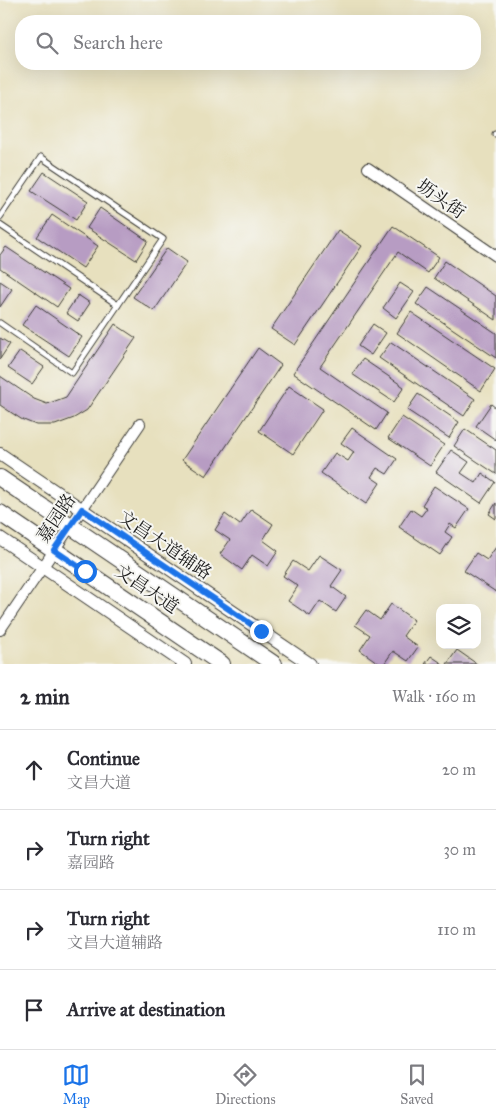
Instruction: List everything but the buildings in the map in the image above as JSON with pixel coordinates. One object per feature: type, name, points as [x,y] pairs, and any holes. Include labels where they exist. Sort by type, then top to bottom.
[{"type":"main road","name":"文昌大道","points":[[0,478],[274,664]]},
{"type":"main road","name":"文昌大道","points":[[0,513],[222,664]]},
{"type":"street","name":"坜头街","points":[[368,168],[496,256]]},
{"type":"street","name":"嘉园路","points":[[0,630],[140,424]]},
{"type":"street","name":"文昌大道辅路","points":[[0,454],[310,664]]},
{"type":"street","points":[[0,538],[185,664]]},
{"type":"lane","points":[[0,217],[41,157],[163,239],[72,372],[0,324]]},
{"type":"lane","points":[[0,225],[118,305]]},
{"type":"route","points":[[85,571],[54,550],[82,509],[261,631]]}]
